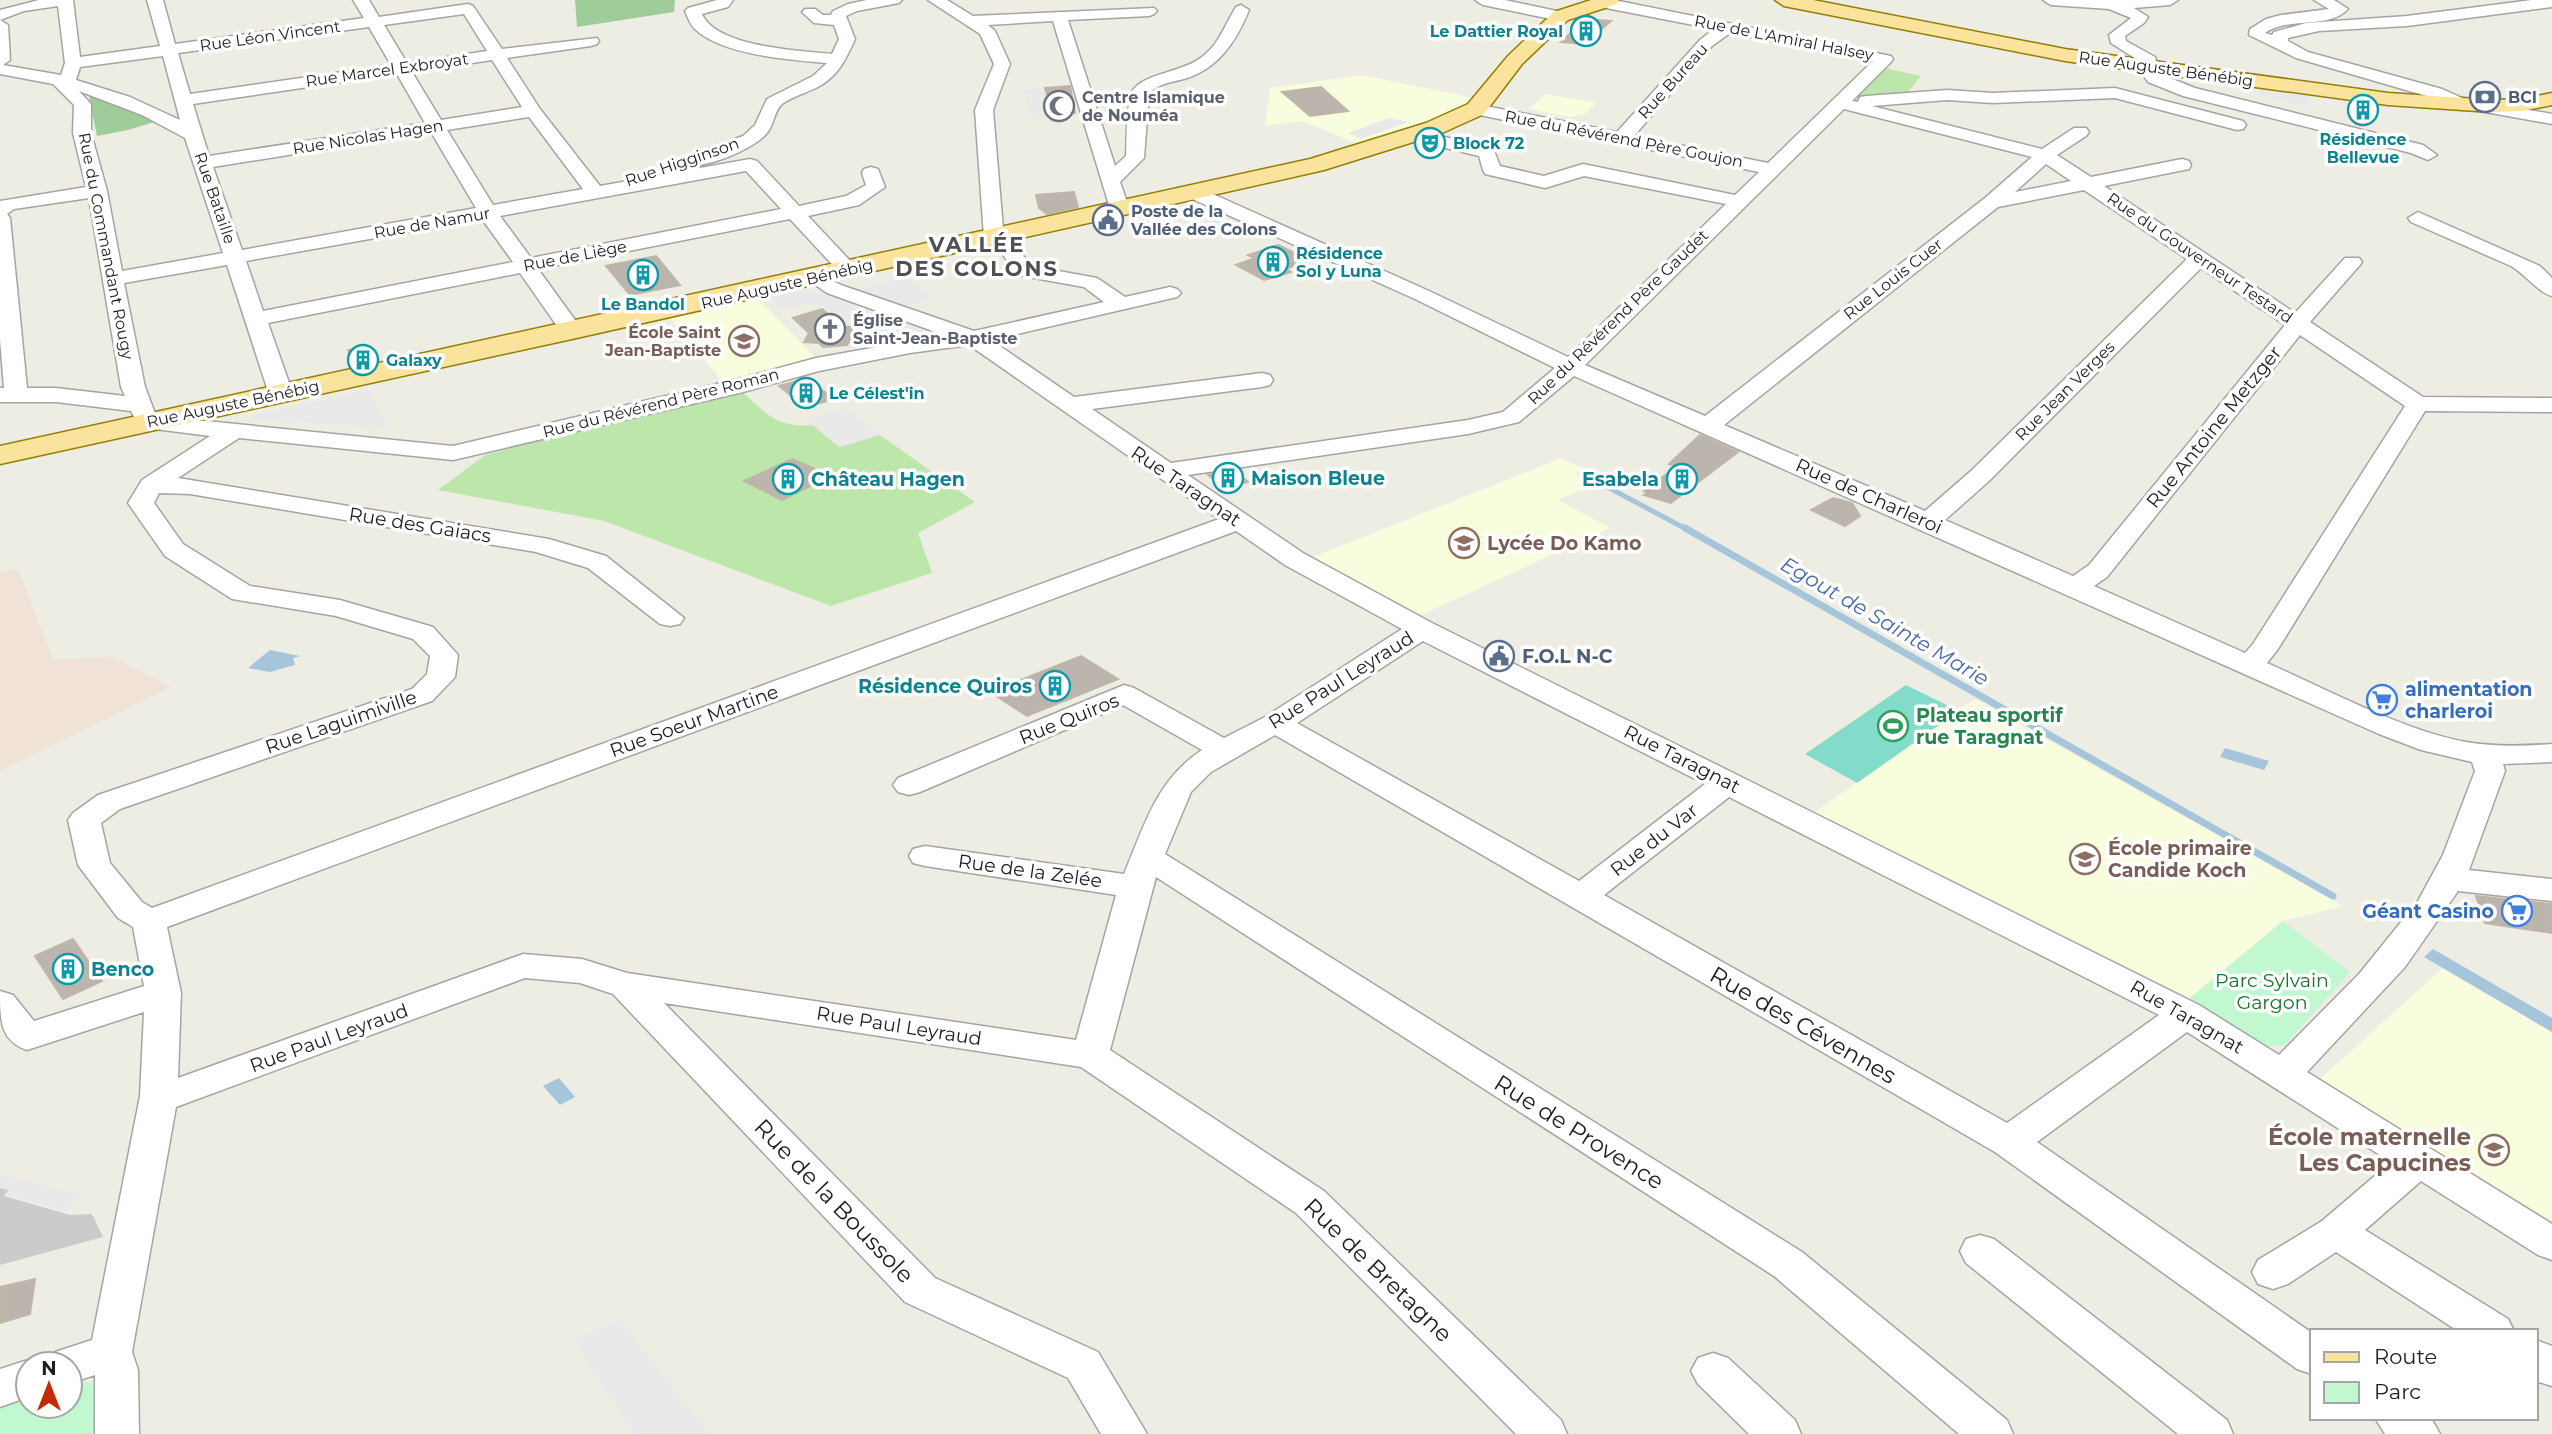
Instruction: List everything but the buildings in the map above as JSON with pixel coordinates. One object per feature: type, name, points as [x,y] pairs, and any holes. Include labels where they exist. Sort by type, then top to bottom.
[{"type":"main road","name":"Rue Auguste Bénébig","points":[[1784,0],[2038,50],[2148,67],[2428,97],[2471,106],[2513,106],[2549,112]]},
{"type":"main road","name":"Rue Auguste Bénébig","points":[[0,455],[143,414],[281,394],[1197,194],[1316,165],[1414,135],[1476,109],[1515,60],[1561,16],[1605,1]]},
{"type":"street","name":"Rue Bataille","points":[[155,0],[193,135],[281,394]]},
{"type":"street","points":[[361,0],[488,213],[572,331]]},
{"type":"street","points":[[725,0],[723,4],[693,10],[700,25],[725,38],[767,51],[839,59],[847,39],[838,15],[844,9],[894,0]]},
{"type":"street","points":[[936,0],[987,31],[1002,64],[984,110],[998,236],[1024,271],[1090,282],[1121,304]]},
{"type":"street","points":[[1483,0],[1561,16]]},
{"type":"street","points":[[2051,0],[2112,5],[2170,0]]},
{"type":"street","points":[[2322,0],[2340,9],[2332,14],[2262,25],[2256,32],[2302,55],[2428,97]]},
{"type":"street","points":[[2451,0],[2485,10]]},
{"type":"street","points":[[0,15],[21,7],[65,1],[73,63],[69,78],[60,82]]},
{"type":"street","name":"Rue de L'Amiral Halsey","points":[[1605,1],[1885,59]]},
{"type":"street","points":[[2280,43],[2280,35],[2293,30],[2387,23],[2552,2]]},
{"type":"street","name":"Rue Léon Vincent","points":[[73,63],[375,22],[471,4]]},
{"type":"street","points":[[471,4],[497,54],[533,111],[595,192]]},
{"type":"street","points":[[2112,5],[2132,11],[2140,17],[2137,23],[2118,35],[2117,39],[2119,43],[2149,60],[2148,67],[2154,78],[2189,92],[2417,149],[2428,155]]},
{"type":"street","points":[[970,21],[1149,10]]},
{"type":"street","points":[[1112,179],[1135,158],[1140,93],[1145,86],[1195,70],[1216,56],[1232,35],[1241,10]]},
{"type":"street","points":[[810,12],[819,20],[840,20]]},
{"type":"street","points":[[1059,16],[1119,205],[1125,208]]},
{"type":"street","points":[[0,25],[1,65],[115,97],[160,115],[193,135]]},
{"type":"street","name":"Rue Bureau","points":[[1622,138],[1706,43],[1728,27]]},
{"type":"street","name":"Rue Marcel Exbroyat","points":[[183,100],[591,41]]},
{"type":"street","name":"Rue Higginson","points":[[595,192],[699,159],[753,137],[763,127],[769,107],[777,100],[808,87],[825,76],[839,59]]},
{"type":"street","name":"Rue du Révérend Père Gaudet","points":[[1164,471],[1468,428],[1511,417],[1571,366],[1885,59]]},
{"type":"street","name":"Rue du Commandant Rougy","points":[[60,82],[82,103],[85,117],[82,133],[97,191],[133,387],[143,414]]},
{"type":"street","points":[[1841,103],[1947,95],[1993,98],[2115,93],[2236,125]]},
{"type":"street","name":"Rue du Gouverneur Testard","points":[[1841,103],[2045,155],[2418,404]]},
{"type":"street","points":[[2471,106],[2549,112]]},
{"type":"street","name":"Rue du Révérend Père Goujon","points":[[1476,109],[1772,169]]},
{"type":"street","name":"Rue Nicolas Hagen","points":[[204,163],[533,111]]},
{"type":"street","name":"Rue Louis Cuer","points":[[1706,425],[1726,413],[1992,202],[2045,155],[2080,132]]},
{"type":"street","points":[[1414,135],[1487,152],[1492,170],[1511,176],[1545,182],[1583,170],[1739,201]]},
{"type":"street","name":"Rue de Namur","points":[[114,279],[750,165],[793,212]]},
{"type":"street","points":[[1992,202],[2182,165]]},
{"type":"street","name":"Rue de Liège","points":[[255,319],[852,201],[876,187],[871,173]]},
{"type":"street","points":[[0,210],[8,204],[97,191]]},
{"type":"street","name":"Rue de Charleroi","points":[[1197,194],[1571,366],[2420,741],[2485,756],[2552,753]]},
{"type":"street","points":[[793,212],[848,270]]},
{"type":"street","points":[[0,218],[8,395]]},
{"type":"street","points":[[2418,218],[2533,270],[2552,290]]},
{"type":"street","name":"Rue Jean Verges","points":[[1928,522],[1980,476],[2199,258]]},
{"type":"street","name":"Rue Antoine Metzger","points":[[2074,589],[2098,571],[2297,324],[2352,262]]},
{"type":"street","name":"Rue Taragnat","points":[[814,277],[834,289],[973,338],[1294,559],[1422,629],[2186,1014],[2552,1244]]},
{"type":"street","name":"Rue du Révérend Père Roman","points":[[8,395],[56,395],[143,414],[237,429],[453,453],[743,385],[816,365],[910,346],[973,338],[1170,293]]},
{"type":"street","points":[[1068,405],[1262,380]]},
{"type":"street","points":[[2248,666],[2264,649],[2418,404],[2552,405]]},
{"type":"street","points":[[151,485],[237,429]]},
{"type":"street","name":"Rue des Gaiacs","points":[[151,485],[190,486],[540,545],[597,562],[670,618]]},
{"type":"street","name":"Rue Laguimiville","points":[[149,921],[130,910],[94,865],[85,820],[109,802],[422,695],[441,677],[444,655],[423,633],[411,629],[340,608],[242,593],[174,550],[141,503],[151,485]]},
{"type":"street","name":"Rue Soeur Martine","points":[[149,921],[1239,521]]},
{"type":"street","name":"Rue Paul Leyraud","points":[[159,1096],[201,1084],[523,966],[582,971],[625,985],[1090,1055],[1141,872],[1177,788],[1200,765],[1223,750],[1276,723],[1422,629]]},
{"type":"street","name":"Rue Quiros","points":[[909,785],[1124,694],[1223,750]]},
{"type":"street","name":"Rue des Cévennes","points":[[1276,723],[2009,1142],[2310,1355]]},
{"type":"street","points":[[2283,1074],[2411,936],[2448,879],[2490,771],[2485,756]]},
{"type":"street","name":"Rue du Var","points":[[1580,897],[1727,783]]},
{"type":"street","name":"Rue de la Zelée","points":[[925,856],[1141,872]]},
{"type":"street","name":"Rue de Provence","points":[[1141,872],[1266,930],[1788,1264],[1991,1434]]},
{"type":"street","points":[[2448,879],[2552,890]]},
{"type":"street","points":[[117,1434],[116,1370],[111,1352],[159,1096],[163,993],[149,921]]},
{"type":"street","name":"Rue de la Boussole","points":[[625,985],[920,1290],[1083,1365],[1125,1434]]},
{"type":"street","points":[[0,1004],[27,1037],[163,993]]},
{"type":"street","points":[[2009,1142],[2186,1014]]},
{"type":"street","name":"Rue de Bretagne","points":[[1090,1055],[1310,1202],[1545,1434]]},
{"type":"street","points":[[2273,1272],[2336,1232],[2420,1160]]},
{"type":"street","points":[[2336,1232],[2490,1329]]},
{"type":"street","points":[[1980,1251],[2211,1434]]},
{"type":"street","points":[[84,1361],[111,1352]]},
{"type":"street","points":[[1713,1371],[1779,1434]]},
{"type":"street","points":[[2400,1420],[2418,1434]]},
{"type":"shaded area","points":[[1362,75],[1483,100],[1371,149],[1302,121],[1265,126],[1270,88]]},
{"type":"shaded area","points":[[1045,88],[1053,99],[1042,100],[1047,117],[1030,118],[1023,89]]},
{"type":"shaded area","points":[[2260,88],[2309,96],[2308,107],[2260,94]]},
{"type":"shaded area","points":[[1546,94],[1596,103],[1586,113],[1570,117],[1529,109]]},
{"type":"shaded area","points":[[1389,118],[1409,122],[1361,139],[1348,133]]},
{"type":"shaded area","points":[[1181,202],[1201,202],[1269,234],[1244,242],[1186,210],[1140,221],[1129,214]]},
{"type":"shaded area","points":[[908,278],[933,298],[901,308],[853,290]]},
{"type":"shaded area","points":[[799,291],[817,291],[934,335],[868,349],[852,335],[860,332],[853,325],[844,327],[818,302],[781,310],[770,297]]},
{"type":"shaded area","name":"École Saint Jean-Baptiste","points":[[757,298],[818,360],[724,383],[669,317]]},
{"type":"shaded area","points":[[369,389],[388,428],[239,418]]},
{"type":"shaded area","points":[[845,408],[880,435],[839,447],[806,419]]},
{"type":"shaded area","name":"Lycée Do Kamo","points":[[1562,458],[1583,469],[1575,474],[1593,484],[1558,500],[1610,528],[1421,615],[1313,557]]},
{"type":"shaded area","points":[[18,569],[53,659],[113,657],[171,687],[0,771],[0,572]]},
{"type":"shaded area","points":[[270,650],[300,656],[293,658],[295,665],[270,672],[248,668]]},
{"type":"shaded area","name":"Plateau sportif rue Taragnat","points":[[1906,685],[1959,711],[1857,783],[1805,754]]},
{"type":"shaded area","name":"École primaire Candide Koch","points":[[1975,699],[2343,906],[2283,921],[2190,998],[1815,812]]},
{"type":"shaded area","points":[[2225,748],[2269,761],[2264,770],[2220,757]]},
{"type":"shaded area","points":[[2433,949],[2552,1018],[2552,1032],[2424,957]]},
{"type":"shaded area","name":"École maternelle Les Capucines","points":[[2443,968],[2552,1032],[2552,1221],[2319,1080]]},
{"type":"shaded area","points":[[559,1078],[575,1097],[560,1105],[543,1086]]},
{"type":"shaded area","points":[[0,1174],[78,1195],[64,1210],[5,1194],[9,1190],[0,1188]]},
{"type":"shaded area","points":[[0,1188],[9,1190],[4,1196],[70,1215],[92,1214],[103,1237],[0,1265]]},
{"type":"shaded area","points":[[619,1319],[709,1434],[634,1434],[574,1341]]},
{"type":"green space","points":[[575,0],[675,0],[674,12],[577,27]]},
{"type":"green space","points":[[1885,68],[1921,76],[1907,93],[1854,97]]},
{"type":"green space","points":[[88,91],[164,119],[97,136]]},
{"type":"green space","points":[[739,389],[772,417],[789,424],[813,425],[839,447],[880,435],[975,502],[918,533],[932,573],[831,606],[604,521],[438,490],[485,455]]},
{"type":"green space","name":"Parc Sylvain Gargon","points":[[2283,921],[2350,972],[2284,1046],[2266,1046],[2190,998]]},
{"type":"green space","points":[[84,1382],[93,1383],[94,1434],[0,1434],[0,1406],[14,1401],[14,1420],[84,1420]]},
{"type":"waterway","name":"Egout de Sainte Marie","points":[[1600,483],[1688,530]]},
{"type":"waterway","name":"Egout de Sainte Marie","points":[[1685,528],[2333,896]]},
{"type":"place","name":"Le Dattier Royal","points":[[1586,31]]},
{"type":"place","name":"BCI","points":[[2485,97]]},
{"type":"place","name":"Centre Islamique de Nouméa","points":[[1059,106]]},
{"type":"place","name":"Résidence Bellevue","points":[[2363,110]]},
{"type":"place","name":"Block 72","points":[[1430,143]]},
{"type":"place","name":"Poste de la Vallée des Colons","points":[[1108,220]]},
{"type":"place","name":"Résidence Sol y Luna","points":[[1273,262]]},
{"type":"place","name":"Le Bandol","points":[[643,275]]},
{"type":"place","name":"Église Saint-Jean-Baptiste","points":[[830,329]]},
{"type":"place","name":"École Saint Jean-Baptiste","points":[[744,341]]},
{"type":"place","name":"Galaxy","points":[[363,360]]},
{"type":"place","name":"Le Célest'in","points":[[806,393]]},
{"type":"place","name":"Maison Bleue","points":[[1228,478]]},
{"type":"place","name":"Château Hagen","points":[[788,479]]},
{"type":"place","name":"Esabela","points":[[1682,479]]},
{"type":"place","name":"Lycée Do Kamo","points":[[1464,543]]},
{"type":"place","name":"F.O.L N-C","points":[[1499,656]]},
{"type":"place","name":"Résidence Quiros","points":[[1055,686]]},
{"type":"place","name":"alimentation charleroi","points":[[2382,700]]},
{"type":"place","name":"Plateau sportif rue Taragnat","points":[[1893,726]]},
{"type":"place","name":"École primaire Candide Koch","points":[[2085,859]]},
{"type":"place","name":"Géant Casino","points":[[2517,911]]},
{"type":"place","name":"Benco","points":[[68,969]]},
{"type":"place","name":"École maternelle Les Capucines","points":[[2494,1150]]},
{"type":"district","name":"VALLÉE DES COLONS","points":[[977,256]]}]
